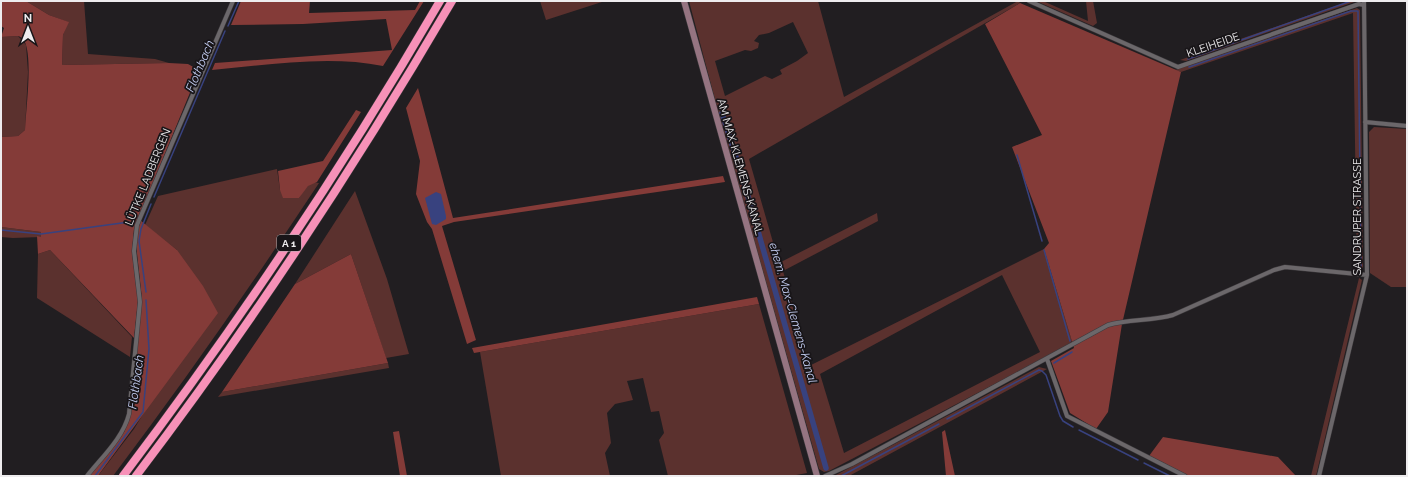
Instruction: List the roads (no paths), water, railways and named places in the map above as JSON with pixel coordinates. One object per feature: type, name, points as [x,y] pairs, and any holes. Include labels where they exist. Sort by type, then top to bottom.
[{"type":"highway","name":"A 1","points":[[123,476],[217,348],[295,234],[368,120],[440,1]]},
{"type":"highway","name":"A 1","points":[[136,476],[224,355],[319,216],[377,126],[452,1]]},
{"type":"main road","name":"AM MAX-KLEMENS-KANAL","points":[[684,1],[817,476]]},
{"type":"street","name":"LÜTKE LADBERGEN","points":[[87,476],[119,436],[129,414],[140,302],[134,251],[134,238],[137,225],[233,1]]},
{"type":"street","name":"KLEIHEIDE","points":[[1029,1],[1178,67],[1364,3]]},
{"type":"street","name":"SANDRUPER STRASSE","points":[[1319,476],[1367,275],[1364,3]]},
{"type":"street","points":[[1365,122],[1407,126]]},
{"type":"street","points":[[825,476],[852,464],[1108,326],[1122,321],[1162,318],[1173,315],[1274,270],[1285,268],[1367,275]]},
{"type":"street","points":[[1047,359],[1067,416],[1185,476]]},
{"type":"water","points":[[436,192],[441,194],[446,219],[436,225],[432,224],[425,198]]},
{"type":"waterway","name":"Flothbach","points":[[228,26],[239,1]]},
{"type":"waterway","points":[[1188,59],[1351,1]]},
{"type":"waterway","points":[[1189,67],[1351,11],[1357,11]]},
{"type":"waterway","points":[[1358,11],[1361,266]]},
{"type":"waterway","name":"Flothbach","points":[[154,197],[225,31]]},
{"type":"waterway","name":"ehem. Max-Clemens-Kanal","points":[[722,113],[736,157]]},
{"type":"waterway","points":[[1017,155],[1042,241]]},
{"type":"waterway","name":"ehem. Max-Clemens-Kanal","points":[[739,165],[826,468]]},
{"type":"waterway","name":"Flothbach","points":[[146,292],[139,241],[141,229],[151,204]]},
{"type":"waterway","points":[[1,230],[41,234],[129,222]]},
{"type":"waterway","points":[[1044,250],[1070,341]]},
{"type":"waterway","name":"Flothbach","points":[[95,476],[143,412],[149,349],[146,300]]},
{"type":"waterway","points":[[1054,363],[1072,352]]},
{"type":"waterway","points":[[947,419],[1039,370],[1046,375],[1060,416],[1063,421],[1073,427]]},
{"type":"waterway","points":[[841,476],[939,424]]},
{"type":"waterway","points":[[1079,430],[1138,460]]},
{"type":"waterway","points":[[1144,463],[1170,476]]}]
